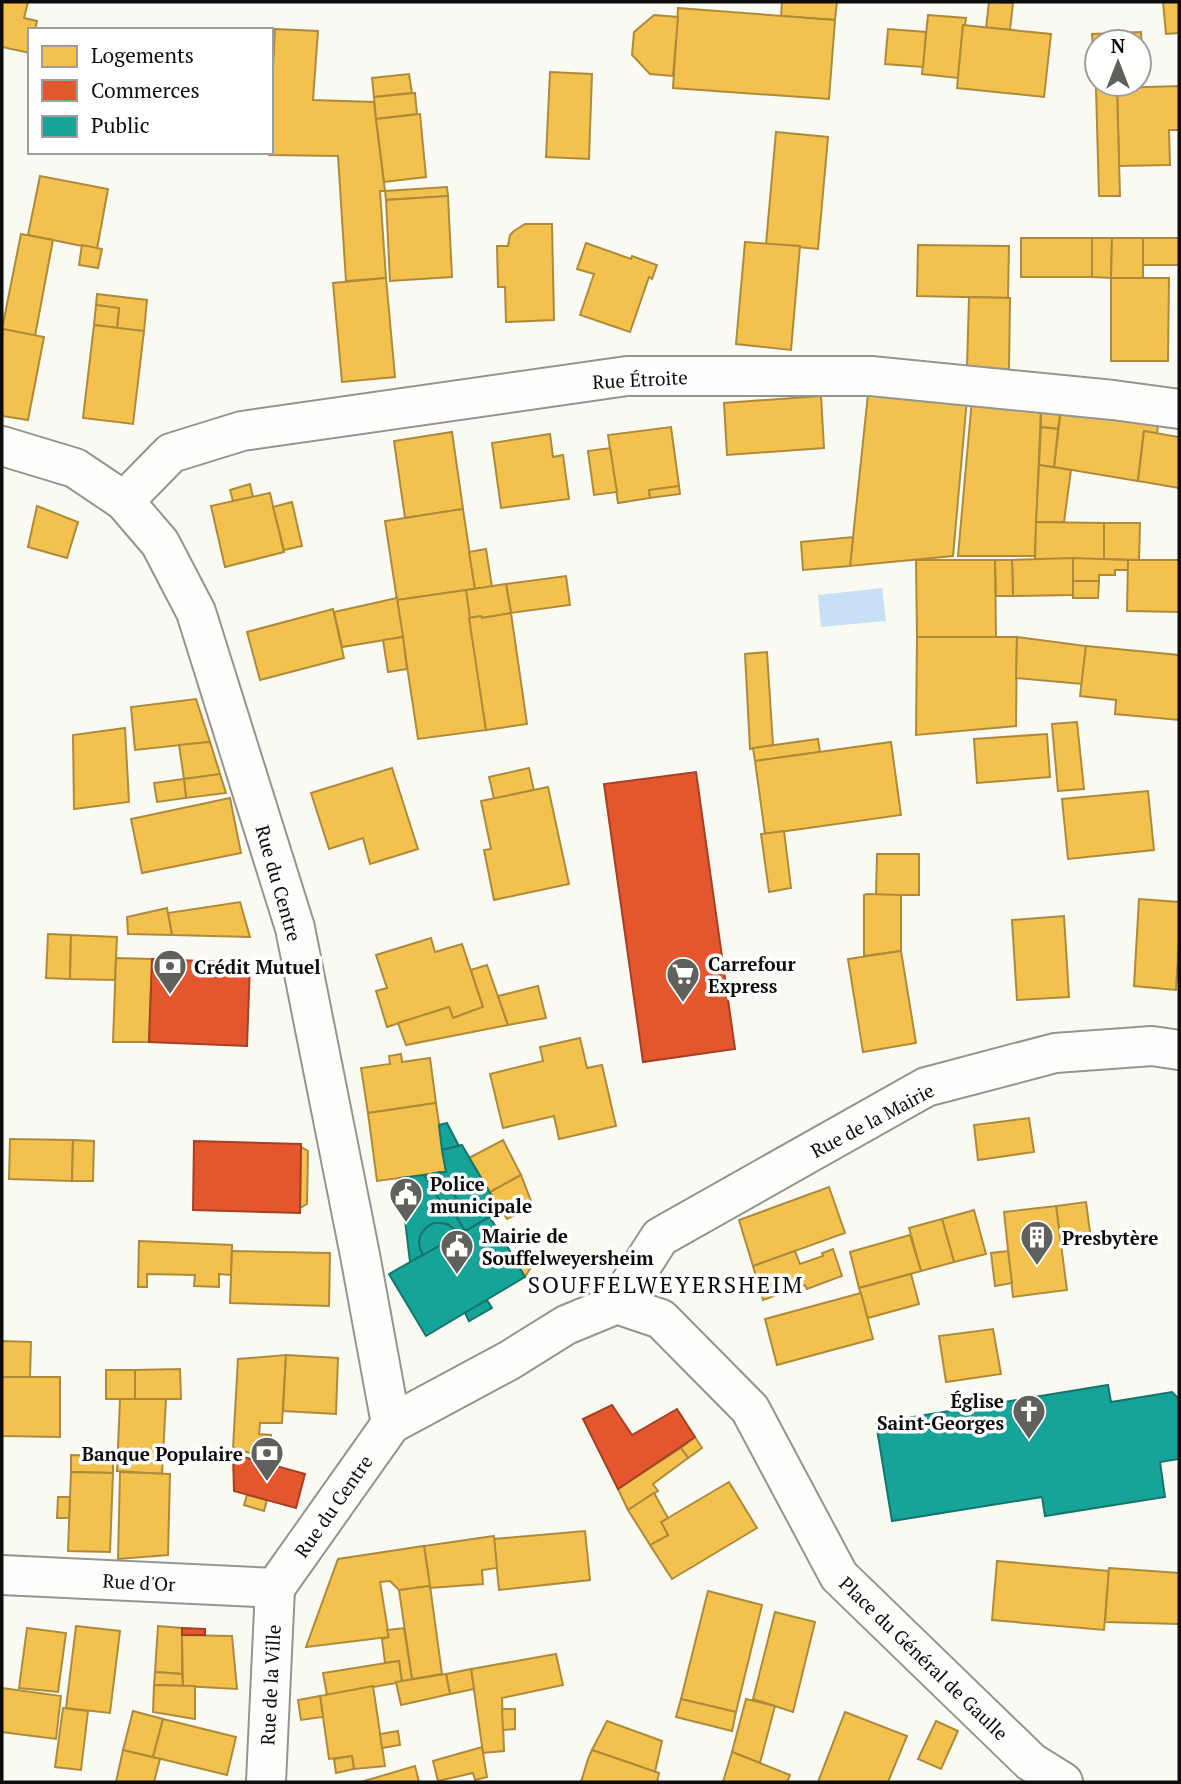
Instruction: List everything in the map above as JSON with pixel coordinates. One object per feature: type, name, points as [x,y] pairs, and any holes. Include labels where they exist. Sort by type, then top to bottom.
[{"type":"street","name":"Rue Étroite","points":[[124,500],[171,453],[242,431],[627,376],[871,376],[1113,400],[1179,410]]},
{"type":"street","name":"Rue du Centre","points":[[2,446],[75,468],[124,500],[160,543],[196,612],[295,928],[391,1424]]},
{"type":"street","name":"Rue de la Mairie","points":[[617,1304],[660,1237],[926,1087],[1055,1053],[1152,1046],[1179,1050]]},
{"type":"street","name":"Rue du Centre","points":[[275,1588],[391,1424],[510,1360],[566,1325],[617,1304]]},
{"type":"street","name":"Place du Général de Gaulle","points":[[617,1304],[661,1319],[750,1409],[839,1576],[1031,1762],[1063,1782]]},
{"type":"street","name":"Rue d'Or","points":[[2,1575],[275,1588]]},
{"type":"street","name":"Rue de la Ville","points":[[266,1782],[275,1588]]},
{"type":"water","points":[[882,588],[886,621],[821,627],[818,595]]},
{"type":"building: Logements","points":[[2,2],[28,2],[24,18],[37,21],[35,28],[28,28],[28,53],[2,47]]},
{"type":"building: Logements","points":[[782,2],[837,2],[835,20],[781,16]]},
{"type":"building: Logements","points":[[989,2],[1013,3],[1010,30],[986,28]]},
{"type":"building: Logements","points":[[1163,2],[1179,2],[1179,33],[1166,34]]},
{"type":"building: Logements","points":[[678,8],[835,20],[829,99],[673,88]]},
{"type":"building: Logements","points":[[654,15],[678,17],[673,76],[650,74],[632,55],[634,32]]},
{"type":"building: Logements","points":[[928,15],[966,18],[958,78],[922,74]]},
{"type":"building: Logements","points":[[963,25],[1051,34],[1044,97],[957,88]]},
{"type":"building: Logements","points":[[275,29],[318,31],[313,100],[374,102],[385,191],[380,191],[386,278],[346,281],[338,156],[269,155],[273,154]]},
{"type":"building: Logements","points":[[888,29],[926,32],[923,67],[885,64]]},
{"type":"building: Logements","points":[[550,72],[592,74],[589,159],[546,157]]},
{"type":"building: Logements","points":[[409,74],[412,93],[374,97],[372,78]]},
{"type":"building: Logements","points":[[1179,86],[1179,130],[1169,130],[1170,165],[1119,166],[1117,98],[1153,98],[1153,87]]},
{"type":"building: Logements","points":[[415,93],[417,114],[376,119],[374,97]]},
{"type":"building: Logements","points":[[1096,98],[1117,98],[1120,196],[1099,196]]},
{"type":"building: Logements","points":[[420,114],[426,177],[384,182],[376,119]]},
{"type":"building: Logements","points":[[776,132],[828,137],[818,249],[766,244]]},
{"type":"building: Logements","points":[[40,176],[108,189],[97,249],[28,235]]},
{"type":"building: Logements","points":[[447,187],[448,196],[386,200],[385,191]]},
{"type":"building: Logements","points":[[448,196],[452,277],[390,281],[386,200]]},
{"type":"building: Logements","points":[[525,224],[552,224],[554,320],[506,322],[505,287],[498,287],[497,246],[508,246],[510,235]]},
{"type":"building: Logements","points":[[21,234],[53,240],[35,336],[2,329]]},
{"type":"building: Logements","points":[[1021,238],[1092,238],[1092,277],[1021,277]]},
{"type":"building: Logements","points":[[1092,238],[1112,238],[1111,278],[1092,277]]},
{"type":"building: Logements","points":[[1112,238],[1143,238],[1143,278],[1111,278]]},
{"type":"building: Logements","points":[[1143,238],[1179,238],[1179,265],[1143,265]]},
{"type":"building: Logements","points":[[745,242],[800,246],[791,350],[736,344]]},
{"type":"building: Logements","points":[[586,243],[657,265],[652,279],[649,277],[630,332],[580,315],[594,274],[577,269]]},
{"type":"building: Logements","points":[[82,245],[102,249],[98,268],[79,265]]},
{"type":"building: Logements","points":[[918,245],[1009,246],[1008,298],[917,296]]},
{"type":"building: Logements","points":[[386,278],[395,377],[342,382],[333,283]]},
{"type":"building: Logements","points":[[1111,278],[1169,278],[1168,361],[1111,361]]},
{"type":"building: Logements","points":[[97,294],[147,300],[144,331],[117,328],[119,308],[96,305]]},
{"type":"building: Logements","points":[[969,297],[1010,298],[1009,369],[967,368]]},
{"type":"building: Logements","points":[[96,305],[119,308],[117,328],[94,325]]},
{"type":"building: Logements","points":[[94,325],[144,331],[133,424],[83,418]]},
{"type":"building: Logements","points":[[3,329],[44,337],[28,420],[2,416]]},
{"type":"building: Logements","points":[[868,394],[967,399],[953,556],[850,566]]},
{"type":"building: Logements","points":[[821,396],[824,448],[727,455],[724,403]]},
{"type":"building: Logements","points":[[972,399],[1041,406],[1035,556],[958,556]]},
{"type":"building: Logements","points":[[1041,406],[1061,409],[1058,429],[1041,427]]},
{"type":"building: Logements","points":[[1061,409],[1158,424],[1157,434],[1144,431],[1138,481],[1054,467]]},
{"type":"building: Logements","points":[[671,427],[679,486],[649,490],[650,498],[618,503],[608,435]]},
{"type":"building: Logements","points":[[1041,427],[1058,429],[1054,467],[1039,465]]},
{"type":"building: Logements","points":[[1144,431],[1179,437],[1179,488],[1138,481]]},
{"type":"building: Logements","points":[[452,432],[463,509],[405,518],[394,441]]},
{"type":"building: Logements","points":[[550,434],[553,457],[563,455],[569,499],[501,508],[492,443]]},
{"type":"building: Logements","points":[[610,448],[617,492],[594,495],[588,451]]},
{"type":"building: Logements","points":[[1039,465],[1071,470],[1064,522],[1036,522]]},
{"type":"building: Logements","points":[[250,484],[253,497],[233,501],[230,490]]},
{"type":"building: Logements","points":[[679,486],[680,494],[650,498],[649,490]]},
{"type":"building: Logements","points":[[270,493],[284,552],[225,567],[211,506]]},
{"type":"building: Logements","points":[[292,502],[302,546],[284,550],[273,507]]},
{"type":"building: Logements","points":[[37,506],[78,522],[67,558],[28,547]]},
{"type":"building: Logements","points":[[463,509],[475,589],[397,600],[385,521]]},
{"type":"building: Logements","points":[[1036,522],[1104,523],[1104,559],[1035,559]]},
{"type":"building: Logements","points":[[1104,523],[1140,523],[1139,560],[1104,559]]},
{"type":"building: Logements","points":[[853,537],[850,566],[803,570],[801,542]]},
{"type":"building: Logements","points":[[486,549],[492,587],[475,589],[469,552]]},
{"type":"building: Logements","points":[[1073,558],[1128,560],[1128,570],[1115,570],[1115,575],[1099,575],[1099,581],[1073,581]]},
{"type":"building: Logements","points":[[1073,558],[1073,595],[1013,596],[1012,560]]},
{"type":"building: Logements","points":[[916,560],[995,560],[996,637],[917,637]]},
{"type":"building: Logements","points":[[995,560],[1012,560],[1013,596],[996,596]]},
{"type":"building: Logements","points":[[1128,560],[1179,560],[1179,612],[1127,611]]},
{"type":"building: Logements","points":[[566,576],[570,605],[511,613],[506,584]]},
{"type":"building: Logements","points":[[1073,581],[1099,581],[1098,598],[1073,598]]},
{"type":"building: Logements","points":[[506,584],[511,613],[469,618],[466,590]]},
{"type":"building: Logements","points":[[466,590],[486,730],[418,739],[397,600]]},
{"type":"building: Logements","points":[[397,598],[403,637],[342,647],[334,612]]},
{"type":"building: Logements","points":[[333,609],[344,658],[260,680],[247,632]]},
{"type":"building: Logements","points":[[511,613],[527,724],[486,730],[469,618]]},
{"type":"building: Logements","points":[[403,637],[407,669],[388,672],[383,640]]},
{"type":"building: Logements","points":[[917,637],[1017,637],[1016,726],[916,735]]},
{"type":"building: Logements","points":[[1017,637],[1086,646],[1082,684],[1016,678]]},
{"type":"building: Logements","points":[[1086,646],[1179,655],[1179,720],[1115,714],[1116,700],[1080,696]]},
{"type":"building: Logements","points":[[767,652],[773,745],[750,749],[745,654]]},
{"type":"building: Logements","points":[[196,699],[210,742],[135,750],[131,707]]},
{"type":"building: Logements","points":[[1077,722],[1084,789],[1058,791],[1052,724]]},
{"type":"building: Logements","points":[[125,728],[129,802],[74,809],[73,735]]},
{"type":"building: Logements","points":[[1047,734],[1050,777],[977,783],[974,739]]},
{"type":"building: Logements","points":[[818,739],[820,752],[755,761],[753,748]]},
{"type":"building: Logements","points":[[210,742],[220,774],[184,779],[179,745]]},
{"type":"building: Logements","points":[[891,742],[901,815],[765,834],[755,761]]},
{"type":"building: Logements","points":[[392,768],[418,849],[370,864],[363,838],[329,849],[311,793]]},
{"type":"building: Logements","points":[[529,768],[534,791],[494,799],[489,777]]},
{"type":"building: Logements","points":[[220,774],[226,793],[186,798],[184,779]]},
{"type":"building: Logements","points":[[184,779],[186,798],[157,802],[154,783]]},
{"type":"building: Logements","points":[[548,787],[569,884],[494,900],[484,850],[491,849],[481,801]]},
{"type":"building: Logements","points":[[1148,791],[1154,850],[1068,859],[1062,799]]},
{"type":"building: Logements","points":[[230,798],[241,853],[142,873],[131,819]]},
{"type":"building: Logements","points":[[784,831],[791,888],[769,892],[761,834]]},
{"type":"building: Logements","points":[[877,854],[919,854],[919,895],[876,895]]},
{"type":"building: Logements","points":[[864,895],[901,895],[901,951],[864,956]]},
{"type":"building: Logements","points":[[1139,899],[1179,902],[1176,990],[1134,986]]},
{"type":"building: Logements","points":[[240,902],[250,937],[172,935],[168,913]]},
{"type":"building: Logements","points":[[167,908],[172,935],[128,934],[127,917]]},
{"type":"building: Logements","points":[[1064,916],[1069,997],[1017,1000],[1012,920]]},
{"type":"building: Logements","points":[[48,934],[71,935],[70,979],[46,978]]},
{"type":"building: Logements","points":[[71,935],[117,937],[115,980],[70,979]]},
{"type":"building: Logements","points":[[431,938],[435,952],[462,944],[483,1007],[453,1018],[449,1007],[387,1027],[376,991],[387,988],[376,955]]},
{"type":"building: Logements","points":[[901,951],[916,1043],[863,1052],[848,959]]},
{"type":"building: Logements","points":[[116,958],[152,959],[149,1042],[113,1042]]},
{"type":"building: Logements","points":[[487,965],[508,1025],[406,1045],[398,1023],[449,1007],[453,1018],[483,1007],[471,970]]},
{"type":"building: Logements","points":[[538,986],[546,1018],[508,1025],[498,996]]},
{"type":"building: Logements","points":[[580,1038],[587,1068],[602,1065],[616,1126],[559,1139],[554,1116],[503,1128],[490,1074],[543,1061],[540,1047]]},
{"type":"building: Logements","points":[[401,1054],[402,1062],[430,1058],[436,1103],[368,1113],[361,1068],[390,1064],[389,1056]]},
{"type":"building: Logements","points":[[436,1103],[446,1172],[377,1181],[368,1113]]},
{"type":"building: Logements","points":[[1029,1118],[1034,1152],[978,1160],[974,1125]]},
{"type":"building: Logements","points":[[10,1139],[73,1140],[72,1181],[9,1179]]},
{"type":"building: Logements","points":[[73,1140],[94,1141],[93,1181],[72,1181]]},
{"type":"building: Logements","points":[[503,1140],[521,1175],[490,1192],[469,1158]]},
{"type":"building: Logements","points":[[301,1147],[308,1151],[307,1204],[300,1208]]},
{"type":"building: Logements","points":[[521,1175],[533,1206],[507,1219],[490,1192]]},
{"type":"building: Logements","points":[[829,1187],[845,1233],[753,1266],[739,1220]]},
{"type":"building: Logements","points":[[1086,1202],[1090,1232],[1060,1236],[1056,1206]]},
{"type":"building: Logements","name":"Presbytère","points":[[1056,1206],[1067,1290],[1013,1297],[1004,1212]]},
{"type":"building: Logements","points":[[974,1210],[986,1254],[954,1262],[942,1219]]},
{"type":"building: Logements","points":[[942,1219],[954,1262],[921,1271],[909,1228]]},
{"type":"building: Logements","points":[[910,1235],[921,1271],[859,1288],[850,1252]]},
{"type":"building: Logements","points":[[139,1241],[232,1245],[231,1275],[219,1274],[219,1287],[194,1286],[195,1275],[147,1274],[147,1287],[138,1287]]},
{"type":"building: Logements","points":[[833,1249],[842,1276],[807,1289],[805,1285],[763,1300],[753,1266],[795,1251],[800,1264],[823,1256],[822,1253]]},
{"type":"building: Logements","points":[[232,1251],[330,1253],[329,1306],[230,1303]]},
{"type":"building: Logements","points":[[1008,1251],[1012,1283],[995,1286],[991,1253]]},
{"type":"building: Logements","points":[[526,1258],[534,1262],[525,1277],[520,1269]]},
{"type":"building: Logements","points":[[911,1274],[919,1304],[868,1318],[859,1288]]},
{"type":"building: Logements","points":[[861,1293],[873,1339],[777,1365],[765,1319]]},
{"type":"building: Logements","points":[[993,1329],[1001,1374],[946,1382],[939,1336]]},
{"type":"building: Logements","points":[[2,1341],[31,1342],[30,1377],[2,1377]]},
{"type":"building: Logements","points":[[286,1355],[282,1423],[260,1423],[259,1434],[271,1435],[270,1459],[233,1448],[238,1359]]},
{"type":"building: Logements","points":[[286,1355],[338,1358],[336,1414],[283,1411]]},
{"type":"building: Logements","points":[[180,1369],[181,1399],[135,1399],[135,1370]]},
{"type":"building: Logements","points":[[106,1370],[135,1370],[135,1399],[106,1399]]},
{"type":"building: Logements","points":[[2,1377],[60,1377],[60,1437],[2,1436]]},
{"type":"building: Logements","points":[[120,1399],[166,1399],[162,1474],[117,1471]]},
{"type":"building: Logements","points":[[695,1437],[702,1448],[688,1458],[681,1448]]},
{"type":"building: Logements","points":[[681,1448],[688,1458],[653,1484],[658,1491],[628,1510],[618,1489]]},
{"type":"building: Logements","points":[[71,1455],[113,1456],[113,1473],[71,1472]]},
{"type":"building: Logements","points":[[71,1472],[113,1473],[110,1552],[68,1551]]},
{"type":"building: Logements","points":[[120,1472],[170,1474],[168,1555],[118,1559]]},
{"type":"building: Logements","points":[[729,1482],[757,1528],[672,1579],[650,1545],[668,1535],[661,1522]]},
{"type":"building: Logements","points":[[654,1493],[668,1518],[661,1522],[668,1535],[650,1545],[628,1510]]},
{"type":"building: Logements","points":[[247,1495],[267,1500],[264,1511],[244,1505]]},
{"type":"building: Logements","points":[[58,1497],[70,1497],[69,1518],[57,1518]]},
{"type":"building: Logements","points":[[585,1531],[590,1580],[499,1590],[494,1539]]},
{"type":"building: Logements","points":[[494,1536],[497,1568],[482,1570],[483,1584],[430,1588],[424,1546]]},
{"type":"building: Logements","points":[[424,1546],[430,1586],[399,1590],[390,1581],[380,1582],[389,1637],[306,1647],[338,1559]]},
{"type":"building: Logements","points":[[997,1561],[1109,1571],[1104,1630],[992,1620]]},
{"type":"building: Logements","points":[[1109,1568],[1179,1573],[1179,1624],[1105,1622]]},
{"type":"building: Logements","points":[[430,1586],[442,1674],[412,1679],[399,1590]]},
{"type":"building: Logements","points":[[708,1591],[762,1605],[736,1712],[681,1699]]},
{"type":"building: Logements","points":[[775,1612],[815,1622],[793,1712],[753,1699]]},
{"type":"building: Logements","points":[[76,1626],[120,1631],[110,1713],[66,1708]]},
{"type":"building: Logements","points":[[158,1626],[182,1628],[182,1674],[155,1672]]},
{"type":"building: Logements","points":[[27,1628],[66,1633],[58,1692],[19,1688]]},
{"type":"building: Logements","points":[[404,1628],[412,1679],[402,1682],[399,1661],[385,1663],[382,1639],[389,1637],[387,1630]]},
{"type":"building: Logements","points":[[182,1635],[232,1636],[237,1689],[183,1686]]},
{"type":"building: Logements","points":[[556,1654],[563,1685],[502,1698],[504,1751],[483,1753],[471,1669]]},
{"type":"building: Logements","points":[[399,1661],[402,1682],[327,1695],[323,1673]]},
{"type":"building: Logements","points":[[471,1669],[474,1689],[450,1694],[446,1674]]},
{"type":"building: Logements","points":[[155,1672],[182,1674],[183,1686],[154,1685]]},
{"type":"building: Logements","points":[[446,1674],[450,1694],[401,1705],[396,1682]]},
{"type":"building: Logements","points":[[154,1685],[195,1686],[195,1719],[153,1712]]},
{"type":"building: Logements","points":[[373,1686],[385,1766],[354,1769],[352,1756],[329,1759],[320,1696]]},
{"type":"building: Logements","points":[[2,1688],[61,1696],[56,1739],[2,1732]]},
{"type":"building: Logements","points":[[320,1696],[323,1717],[301,1720],[298,1700]]},
{"type":"building: Logements","points":[[681,1699],[736,1712],[732,1731],[676,1717]]},
{"type":"building: Logements","points":[[746,1699],[775,1706],[760,1763],[732,1752]]},
{"type":"building: Logements","points":[[63,1708],[88,1711],[81,1770],[55,1767]]},
{"type":"building: Logements","points":[[502,1709],[515,1709],[515,1729],[503,1730]]},
{"type":"building: Logements","points":[[133,1711],[163,1719],[153,1757],[123,1750]]},
{"type":"building: Logements","points":[[845,1712],[907,1736],[888,1782],[818,1782]]},
{"type":"building: Logements","points":[[163,1719],[236,1737],[227,1775],[153,1757]]},
{"type":"building: Logements","points":[[607,1721],[662,1741],[655,1772],[592,1750]]},
{"type":"building: Logements","points":[[936,1721],[958,1731],[941,1769],[918,1759]]},
{"type":"building: Logements","points":[[398,1731],[400,1745],[382,1748],[380,1734]]},
{"type":"building: Logements","points":[[482,1747],[487,1777],[475,1780],[473,1773],[438,1781],[433,1761]]},
{"type":"building: Logements","points":[[123,1750],[160,1759],[154,1782],[116,1782]]},
{"type":"building: Logements","points":[[592,1750],[659,1773],[657,1782],[581,1782]]},
{"type":"building: Logements","points":[[732,1752],[790,1775],[787,1782],[723,1782]]},
{"type":"building: Logements","points":[[352,1756],[354,1769],[336,1773],[334,1759]]},
{"type":"building: Logements","points":[[415,1766],[419,1782],[361,1782]]},
{"type":"building: Commerces","points":[[696,772],[735,1049],[643,1062],[604,784]]},
{"type":"building: Commerces","points":[[152,959],[250,963],[247,1046],[149,1042]]},
{"type":"building: Commerces","points":[[194,1141],[301,1144],[300,1213],[193,1210]]},
{"type":"building: Commerces","points":[[612,1405],[632,1435],[677,1409],[695,1437],[618,1489],[583,1419]]},
{"type":"building: Commerces","points":[[233,1454],[305,1474],[296,1508],[234,1491]]},
{"type":"building: Commerces","points":[[182,1628],[205,1629],[205,1635],[182,1635]]},
{"type":"building: Public","points":[[447,1123],[459,1146],[442,1150],[439,1125]]},
{"type":"building: Public","points":[[462,1145],[491,1195],[464,1211],[440,1172],[446,1172],[442,1150]]},
{"type":"building: Public","points":[[440,1172],[464,1211],[491,1195],[501,1210],[465,1231],[454,1213],[449,1216],[424,1175]]},
{"type":"building: Public","points":[[424,1175],[449,1216],[454,1213],[465,1231],[458,1235],[449,1225],[434,1223],[421,1234],[419,1241],[423,1255],[410,1262],[400,1178]]},
{"type":"building: Public","name":"Mairie de Souffelweyersheim","points":[[490,1217],[525,1277],[426,1336],[389,1274]]},
{"type":"building: Public","points":[[434,1223],[449,1225],[458,1235],[423,1255],[419,1241],[421,1234]]},
{"type":"building: Public","points":[[487,1300],[492,1308],[469,1321],[465,1313]]},
{"type":"building: Public","name":"Église Saint-Georges","points":[[1108,1385],[1111,1402],[1172,1392],[1179,1399],[1179,1459],[1160,1462],[1165,1497],[1045,1516],[1042,1497],[892,1521],[876,1423]]},
{"type":"place","name":"Crédit Mutuel","points":[[170,996]]},
{"type":"place","name":"Carrefour Express","points":[[683,1004]]},
{"type":"place","name":"Police municipale","points":[[406,1224]]},
{"type":"place","name":"Presbytère","points":[[1037,1267]]},
{"type":"place","name":"Mairie de Souffelweyersheim","points":[[457,1276]]},
{"type":"place","name":"Église Saint-Georges","points":[[1029,1441]]},
{"type":"place","name":"Banque Populaire","points":[[267,1483]]},
{"type":"district","name":"SOUFFELWEYERSHEIM","points":[[666,1284]]}]
